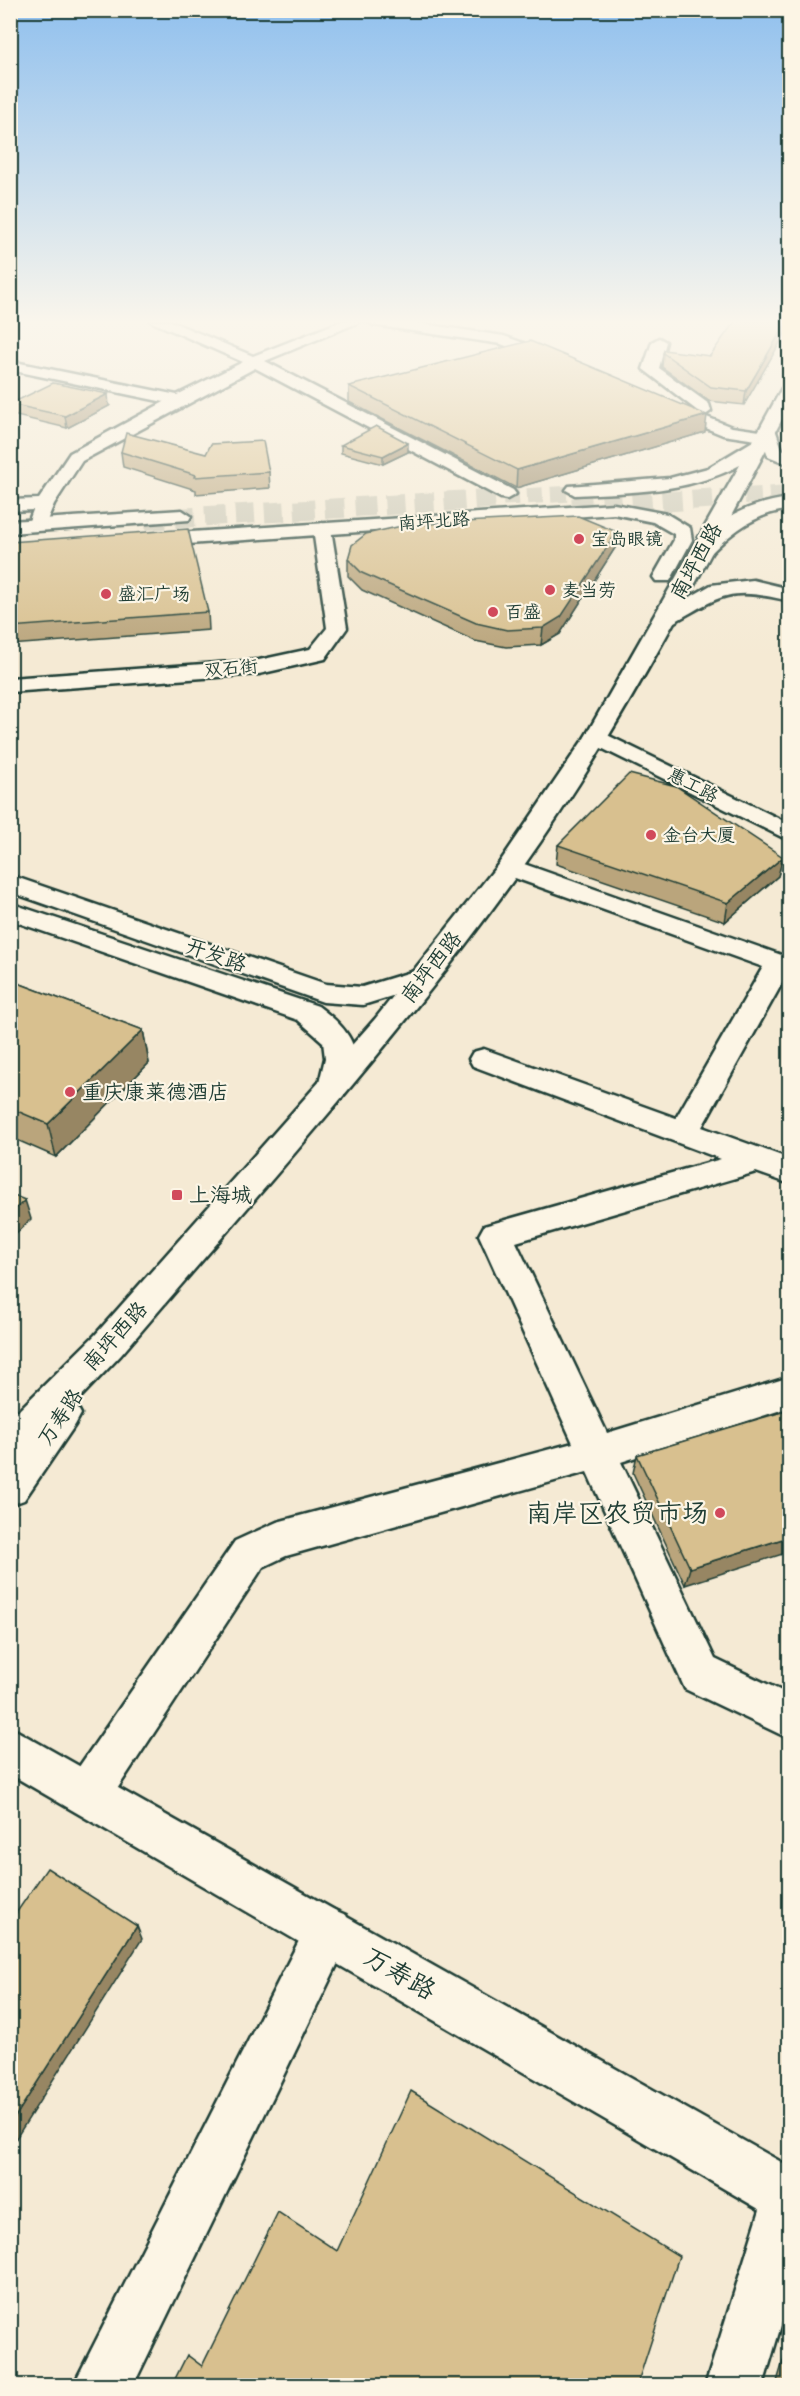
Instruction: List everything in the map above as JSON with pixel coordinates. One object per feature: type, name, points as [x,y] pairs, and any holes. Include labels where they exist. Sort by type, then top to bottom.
[{"type":"street","points":[[36,525],[45,504],[76,456],[118,433]]},
{"type":"street","points":[[388,433],[507,494]]},
{"type":"street","points":[[553,491],[668,484],[692,479],[729,466],[765,433],[774,452],[789,460]]},
{"type":"street","name":"南坪西路","points":[[10,1444],[108,1345],[424,977],[510,867],[597,737],[703,550],[765,433]]},
{"type":"street","name":"南坪北路","points":[[472,497],[530,493]]},
{"type":"street","points":[[703,550],[733,520],[744,514],[789,503]]},
{"type":"street","points":[[10,506],[45,504]]},
{"type":"street","name":"南坪北路","points":[[126,542],[592,510],[632,511],[667,520],[683,532],[683,540],[651,598]]},
{"type":"street","points":[[10,527],[201,515]]},
{"type":"street","name":"双石街","points":[[10,685],[259,667],[317,654],[336,628],[322,529]]},
{"type":"street","points":[[662,621],[718,589],[753,586],[789,595]]},
{"type":"street","points":[[624,688],[639,627]]},
{"type":"street","name":"惠工路","points":[[597,737],[789,834]]},
{"type":"street","points":[[510,867],[779,963],[683,1133]]},
{"type":"street","name":"开发路","points":[[10,884],[323,993],[363,996],[424,977]]},
{"type":"street","name":"开发路","points":[[10,911],[308,1012],[334,1033],[342,1056],[334,1083]]},
{"type":"street","points":[[484,1059],[773,1166]]},
{"type":"street","points":[[773,1166],[496,1235],[700,1674],[789,1718]]},
{"type":"street","name":"万寿路","points":[[10,1488],[108,1345]]},
{"type":"street","points":[[88,1793],[249,1554],[276,1540],[597,1453],[789,1392]]},
{"type":"street","name":"万寿路","points":[[10,1749],[789,2198]]},
{"type":"street","points":[[102,2385],[329,1932]]},
{"type":"street","points":[[734,2385],[789,2198]]},
{"type":"building","points":[[126,433],[206,454],[211,444],[263,441],[269,472],[195,477],[196,475],[121,452]]},
{"type":"building","points":[[363,433],[389,433],[408,443],[383,456],[341,445]]},
{"type":"building","points":[[443,433],[645,433],[517,470]]},
{"type":"building","name":"百盛","points":[[578,516],[617,532],[561,617],[543,628],[507,630],[476,623],[362,573],[348,559],[352,545],[366,534],[406,525]]},
{"type":"building","name":"盛汇广场","points":[[188,529],[208,612],[10,627],[10,542]]},
{"type":"building","name":"金台大厦","points":[[629,774],[676,786],[783,857],[728,903],[558,845]]},
{"type":"building","points":[[10,980],[143,1030],[48,1124],[10,1108]]},
{"type":"building","points":[[10,1194],[25,1200],[10,1214]]},
{"type":"building","name":"南岸区农贸市场","points":[[789,1410],[789,1537],[690,1568],[637,1455]]},
{"type":"building","points":[[47,1868],[137,1926],[10,2125],[10,1922]]},
{"type":"building","points":[[411,2091],[679,2256],[637,2385],[172,2385],[187,2355],[202,2366],[278,2212],[337,2251]]},
{"type":"tunnel","points":[[479,499],[599,492]]},
{"type":"tunnel","points":[[697,499],[790,493]]},
{"type":"tunnel","points":[[145,520],[503,498]]},
{"type":"tunnel","points":[[572,508],[718,498]]},
{"type":"place","name":"宝岛眼镜","points":[[579,539]]},
{"type":"place","name":"麦当劳","points":[[550,590]]},
{"type":"place","name":"盛汇广场","points":[[106,594]]},
{"type":"place","name":"百盛","points":[[493,612]]},
{"type":"place","name":"金台大厦","points":[[651,835]]},
{"type":"place","name":"重庆康莱德酒店","points":[[70,1092]]},
{"type":"place","name":"上海城","points":[[177,1195]]},
{"type":"place","name":"南岸区农贸市场","points":[[720,1513]]}]
